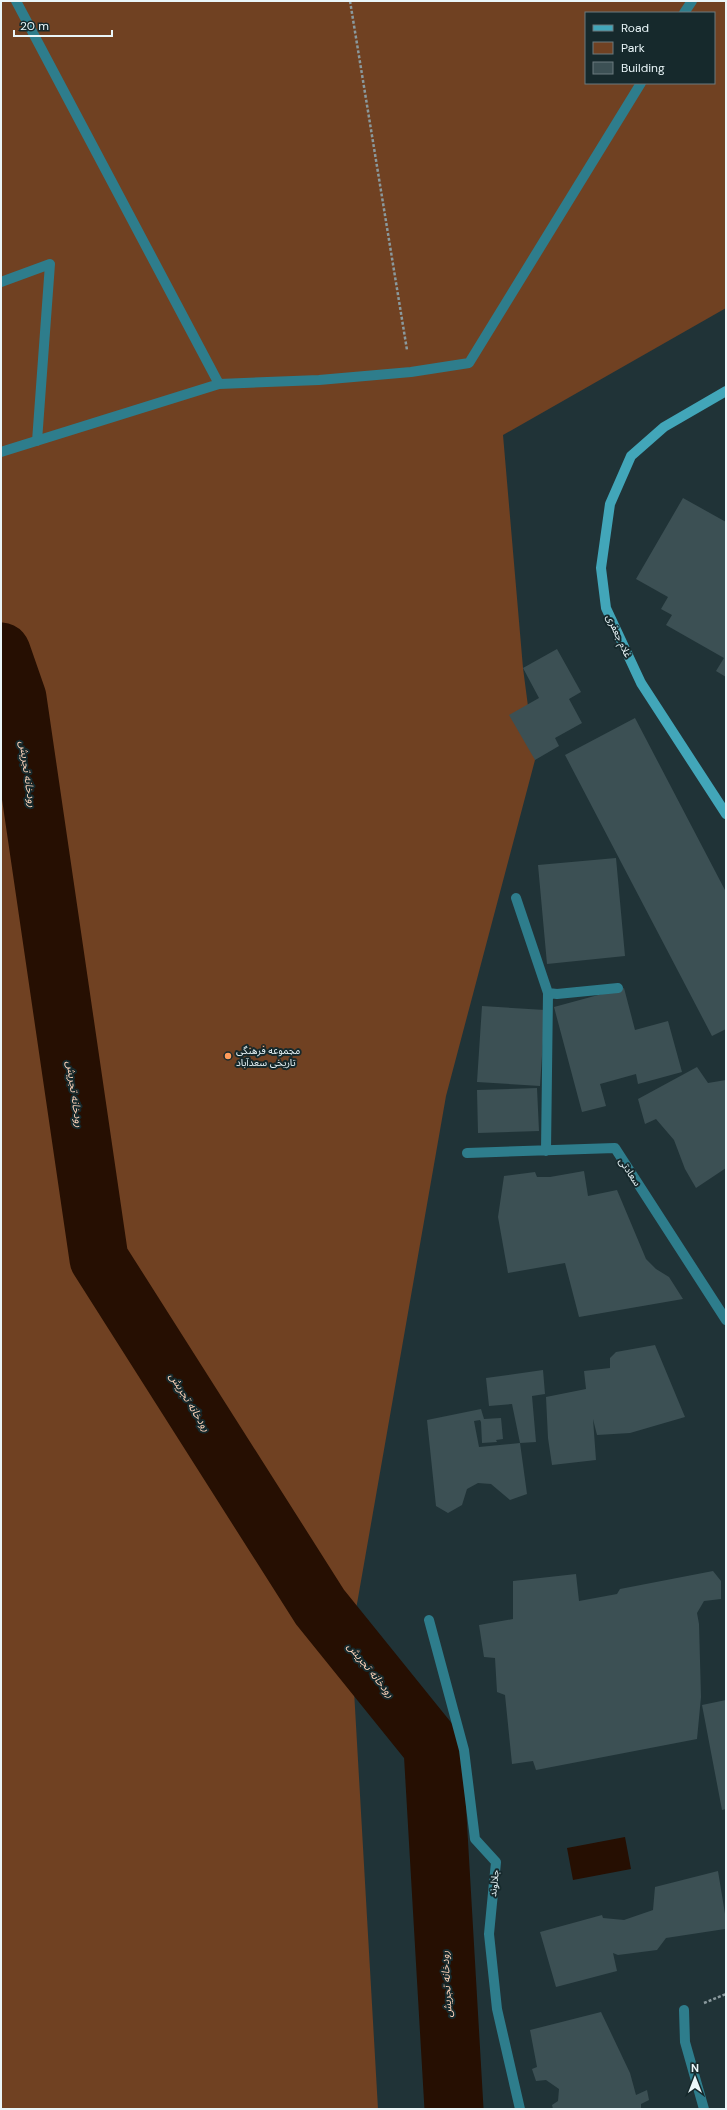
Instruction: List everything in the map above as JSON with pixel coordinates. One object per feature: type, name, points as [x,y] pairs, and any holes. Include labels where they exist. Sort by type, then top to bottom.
[{"type":"main road","name":"غلام جعفری","points":[[726,391],[664,427],[631,456],[610,504],[601,568],[606,608],[642,683],[726,814]]},
{"type":"street","points":[[16,1],[219,384]]},
{"type":"street","points":[[685,12],[692,1]]},
{"type":"street","points":[[1,452],[219,384],[319,380],[411,372],[469,363],[640,84]]},
{"type":"street","points":[[1,282],[50,264],[37,441]]},
{"type":"street","points":[[516,898],[548,993],[546,1151]]},
{"type":"street","points":[[548,993],[557,994],[618,988]]},
{"type":"street","name":"سعادتی","points":[[467,1153],[614,1148],[726,1320]]},
{"type":"street","name":"جلالوند","points":[[429,1620],[464,1750],[475,1839],[496,1862],[489,1934],[497,2009],[520,2109]]},
{"type":"street","points":[[684,2010],[685,2042],[704,2109]]},
{"type":"path","points":[[350,1],[411,372]]},
{"type":"green space","name":"مجموعه فرهنگی تاریخی سعدآباد","points":[[1,1],[726,1],[726,308],[503,435],[523,668],[535,760],[446,1096],[351,1638],[378,2109],[1,2109]]},
{"type":"shaded area","points":[[625,1837],[631,1869],[573,1880],[567,1848]]},
{"type":"building","points":[[683,498],[726,522],[726,677],[716,671],[724,658],[666,625],[672,615],[661,609],[668,597],[636,579]]},
{"type":"building","points":[[557,649],[581,692],[569,699],[582,723],[555,738],[559,746],[535,760],[509,715],[539,698],[523,668]]},
{"type":"building","points":[[635,718],[726,892],[726,1029],[712,1036],[565,755]]},
{"type":"building","points":[[616,858],[625,956],[547,964],[538,865]]},
{"type":"building","points":[[624,988],[635,1030],[668,1021],[682,1072],[638,1084],[636,1074],[600,1084],[606,1106],[582,1112],[554,1007]]},
{"type":"building","points":[[482,1006],[545,1010],[540,1086],[477,1082]]},
{"type":"building","points":[[697,1067],[708,1083],[726,1080],[726,1168],[696,1188],[685,1169],[674,1140],[656,1119],[645,1124],[638,1099]]},
{"type":"building","points":[[537,1088],[539,1131],[478,1133],[477,1090]]},
{"type":"building","points":[[584,1171],[588,1196],[617,1190],[646,1259],[656,1269],[669,1277],[683,1299],[579,1317],[565,1263],[508,1273],[498,1217],[504,1176],[535,1172],[537,1177],[550,1177]]},
{"type":"building","points":[[655,1345],[685,1417],[630,1433],[597,1435],[593,1419],[596,1460],[552,1465],[548,1438],[546,1397],[586,1389],[584,1371],[610,1368],[610,1358],[616,1352]]},
{"type":"building","points":[[543,1370],[545,1394],[532,1396],[536,1442],[520,1443],[512,1404],[489,1406],[486,1378]]},
{"type":"building","points":[[481,1409],[484,1419],[501,1418],[503,1439],[496,1440],[497,1442],[482,1443],[481,1422],[480,1420],[474,1421],[479,1447],[520,1443],[527,1494],[510,1500],[491,1484],[478,1483],[467,1489],[462,1505],[448,1513],[436,1506],[427,1420]]},
{"type":"building","points":[[713,1571],[721,1581],[721,1599],[704,1601],[697,1613],[699,1624],[701,1697],[697,1739],[536,1770],[533,1761],[512,1764],[505,1695],[497,1692],[495,1658],[484,1657],[479,1625],[513,1619],[513,1581],[576,1574],[579,1601],[617,1594],[620,1589]]},
{"type":"building","points":[[726,1700],[726,1809],[722,1810],[702,1705]]},
{"type":"building","points":[[718,1871],[726,1920],[725,1929],[666,1938],[657,1950],[618,1955],[613,1953],[617,1971],[556,1987],[540,1932],[602,1915],[603,1918],[624,1920],[653,1910],[655,1887]]},
{"type":"building","points":[[601,2012],[630,2073],[636,2095],[647,2090],[649,2100],[641,2104],[641,2109],[553,2109],[552,2105],[558,2101],[559,2089],[546,2080],[536,2081],[532,2069],[537,2067],[530,2030]]},
{"type":"waterway","name":"رودخانه تجریش","points":[[1,652],[17,698],[99,1259],[320,1607],[433,1747],[454,2109]]},
{"type":"place","name":"مجموعه فرهنگی تاریخی سعدآباد","points":[[228,1056]]}]
